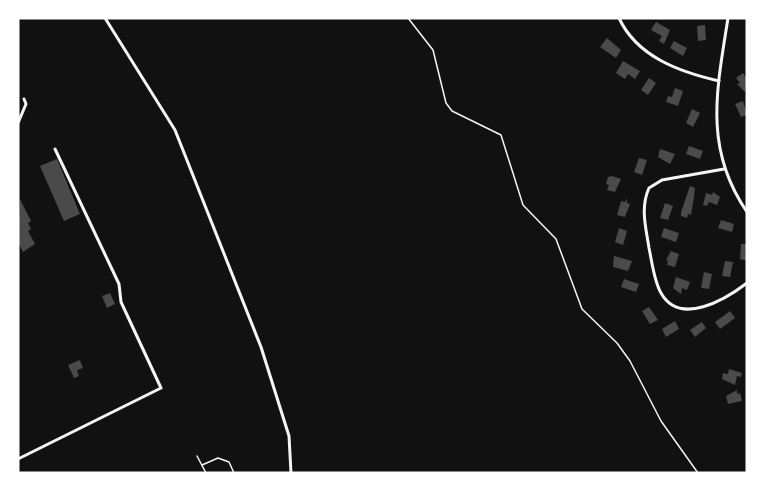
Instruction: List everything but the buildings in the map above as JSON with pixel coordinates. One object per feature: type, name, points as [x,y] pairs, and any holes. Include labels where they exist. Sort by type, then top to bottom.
[{"type":"street","points":[[105,18],[175,130],[261,347],[289,436],[291,473]]},
{"type":"street","points":[[619,18],[634,39],[653,56],[683,72],[718,81]]},
{"type":"street","points":[[728,18],[718,81],[716,122],[724,169],[747,212]]},
{"type":"street","points":[[18,123],[26,104],[24,99]]},
{"type":"street","points":[[18,459],[161,388],[121,302],[119,284],[56,149]]},
{"type":"street","points":[[724,169],[662,180],[649,188],[644,208],[651,256],[662,295],[674,306],[684,309],[708,305],[732,294],[747,283]]},
{"type":"lane","points":[[408,18],[434,50],[446,103],[452,111],[501,135],[523,205],[556,239],[582,309],[617,343],[630,361],[661,421],[698,473]]},
{"type":"lane","points":[[197,456],[206,473]]},
{"type":"lane","points":[[202,465],[218,458],[229,462],[234,473]]}]
